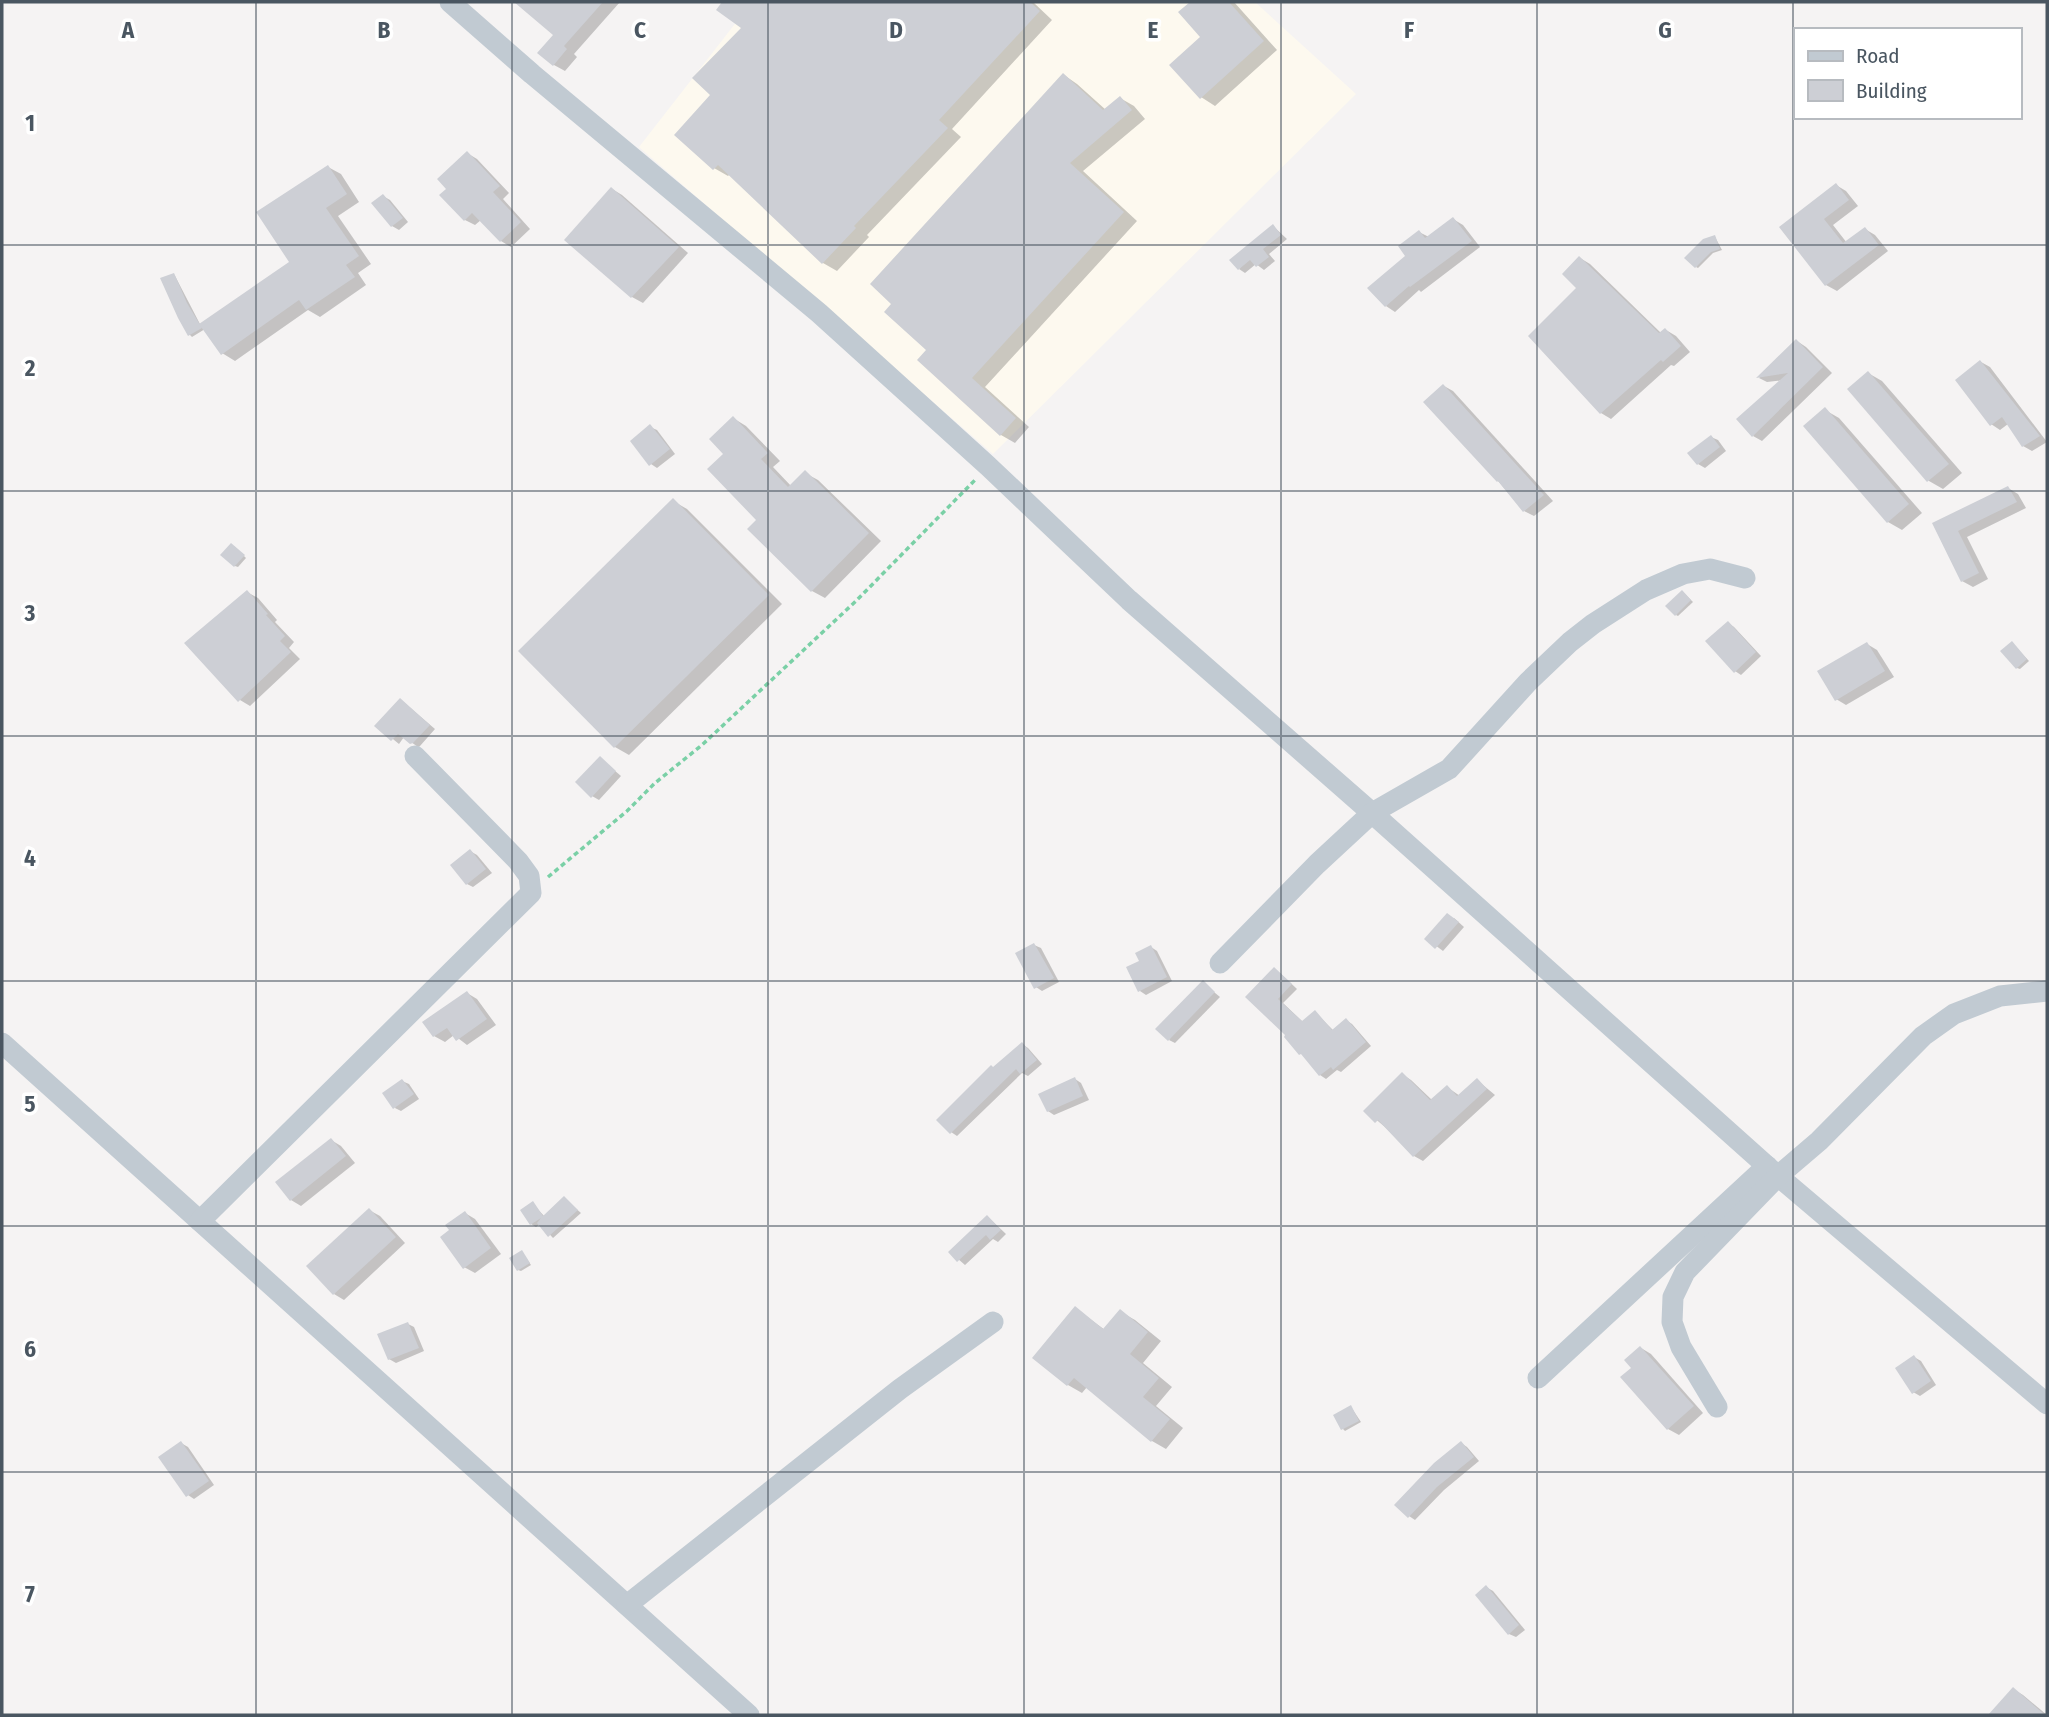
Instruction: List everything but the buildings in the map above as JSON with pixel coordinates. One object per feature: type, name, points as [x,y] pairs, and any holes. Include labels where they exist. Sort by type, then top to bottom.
[{"type":"street","points":[[450,2],[819,313],[988,466],[1129,600],[1773,1171],[2047,1404]]},
{"type":"street","points":[[1220,963],[1317,864],[1372,813],[1449,769],[1528,682],[1562,650],[1623,604],[1666,580],[1698,571],[1720,570],[1745,578]]},
{"type":"street","points":[[200,1221],[531,893],[529,876],[518,861],[415,757]]},
{"type":"street","points":[[1538,1378],[1773,1171],[1819,1141],[1923,1036],[1954,1014],[2000,996],[2047,991]]},
{"type":"street","points":[[2,1043],[627,1605],[743,1713]]},
{"type":"street","points":[[1717,1408],[1675,1333],[1672,1322],[1673,1297],[1685,1272],[1773,1171]]},
{"type":"street","points":[[627,1605],[900,1390],[993,1322]]},
{"type":"path","points":[[531,893],[702,745],[856,601],[988,466]]},
{"type":"shaded area","points":[[752,2],[1255,2],[1356,94],[993,454],[639,147]]}]
